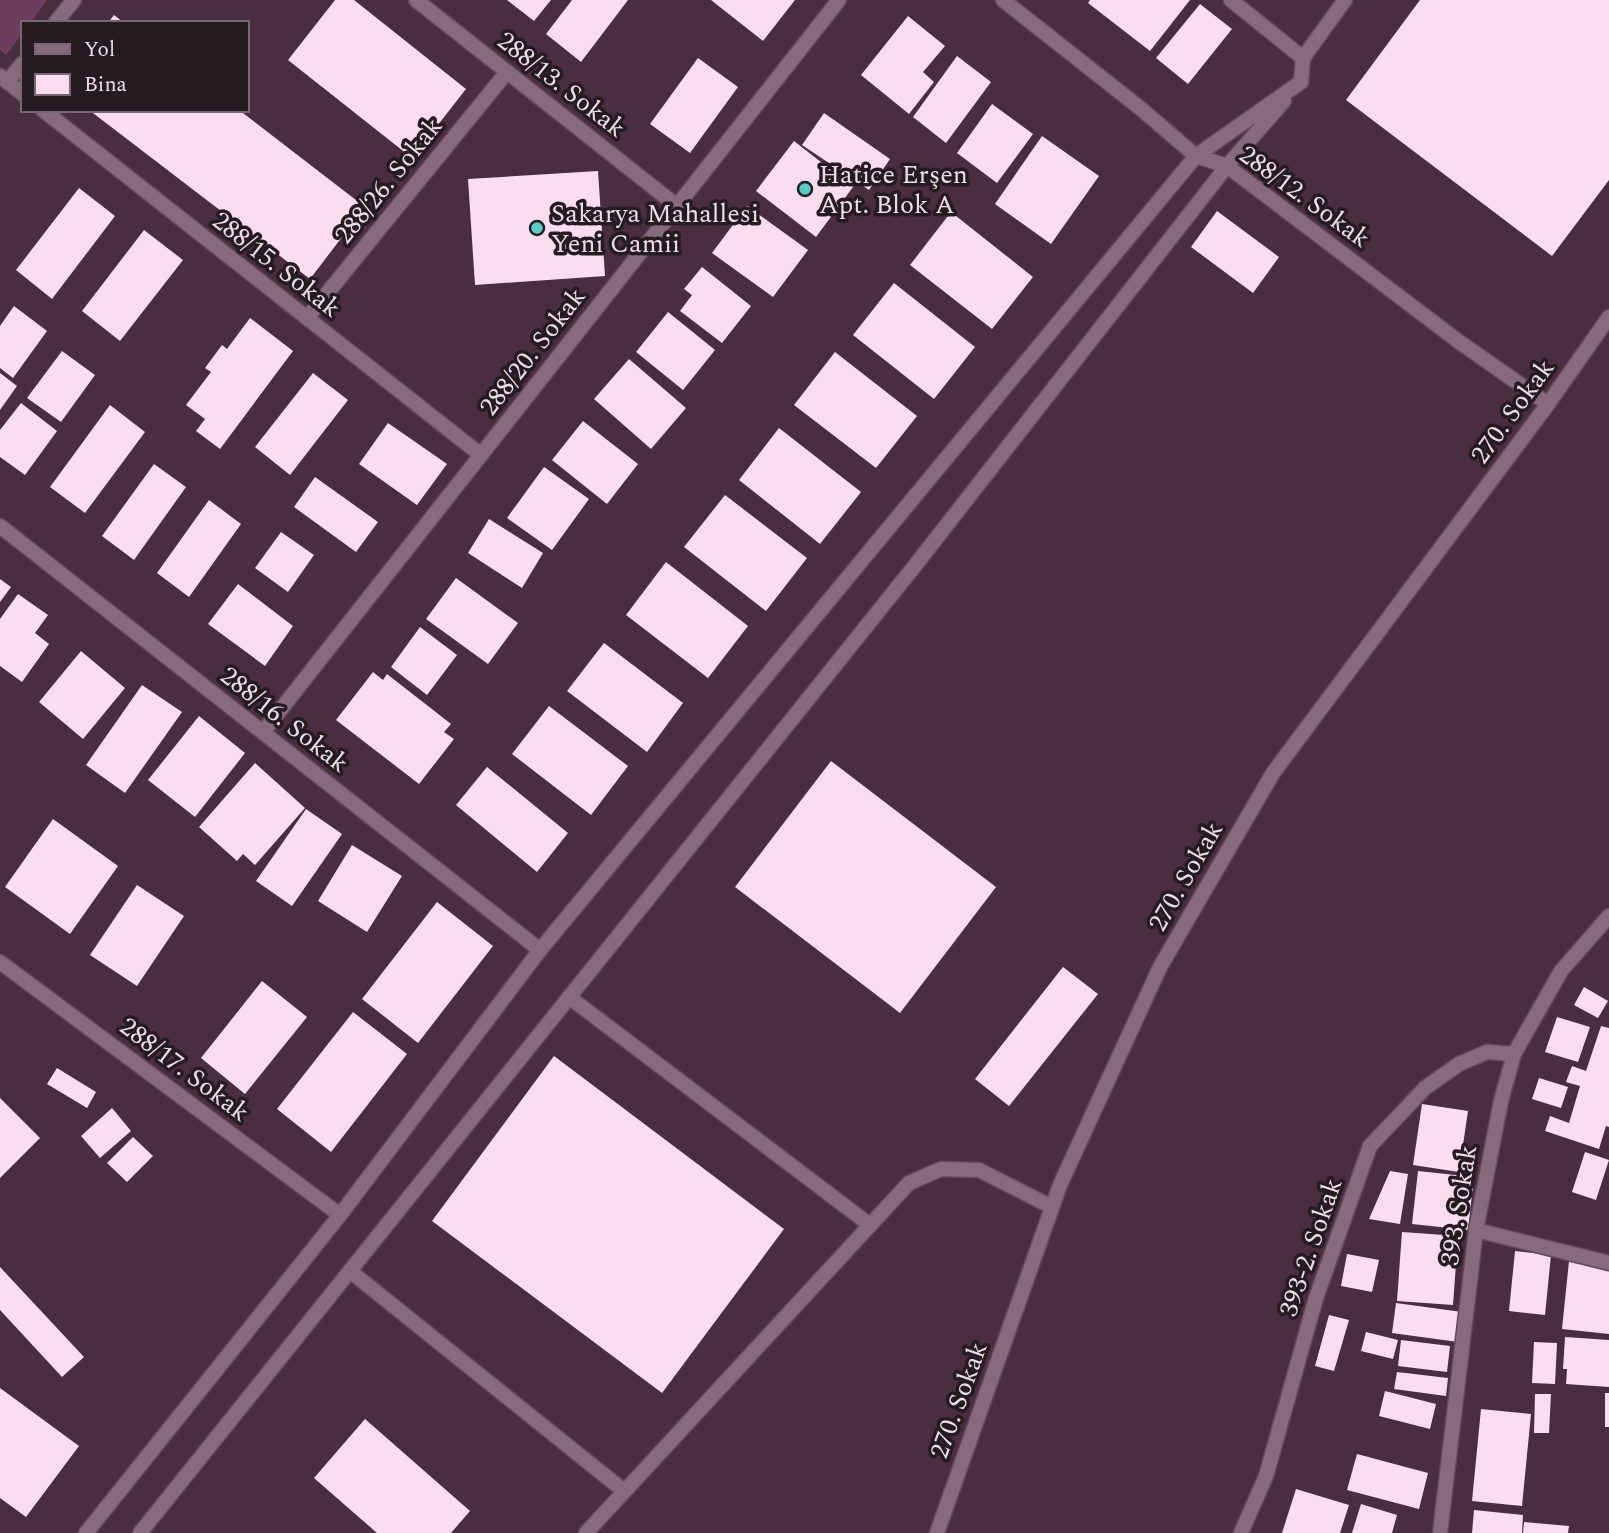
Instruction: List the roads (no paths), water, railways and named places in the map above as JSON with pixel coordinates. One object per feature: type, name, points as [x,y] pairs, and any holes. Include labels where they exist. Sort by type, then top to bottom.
[{"type":"street","points":[[57,21],[74,0]]},
{"type":"street","name":"288/13. Sokak","points":[[416,0],[677,206]]},
{"type":"street","name":"288/20. Sokak","points":[[263,732],[839,0]]},
{"type":"street","name":"288/12. Sokak","points":[[1003,0],[1140,108],[1196,156],[1227,166],[1458,341],[1548,404]]},
{"type":"street","points":[[1231,0],[1303,58]]},
{"type":"street","points":[[140,1533],[917,563],[1227,166],[1301,82],[1303,58],[1345,0]]},
{"type":"street","points":[[21,65],[4,79],[21,92]]},
{"type":"street","name":"288/26. Sokak","points":[[307,318],[507,72]]},
{"type":"street","points":[[86,1533],[340,1215],[540,950],[1196,156],[1301,82]]},
{"type":"street","name":"288/15. Sokak","points":[[46,112],[481,455]]},
{"type":"street","name":"270. Sokak","points":[[937,1533],[1052,1207],[1160,967],[1273,774],[1548,404],[1609,317]]},
{"type":"street","name":"288/16. Sokak","points":[[0,526],[540,950]]},
{"type":"street","name":"393. Sokak","points":[[1440,1533],[1476,1230],[1501,1101],[1514,1054],[1561,971],[1609,916]]},
{"type":"street","name":"288/17. Sokak","points":[[0,962],[340,1215]]},
{"type":"street","points":[[569,997],[870,1225]]},
{"type":"street","name":"393-2. Sokak","points":[[1241,1533],[1266,1476],[1316,1298],[1370,1146],[1425,1088],[1459,1064],[1487,1052],[1514,1054]]},
{"type":"street","points":[[586,1533],[909,1182],[942,1169],[979,1170],[1052,1207]]},
{"type":"street","points":[[1476,1230],[1609,1264]]},
{"type":"street","points":[[350,1271],[624,1491]]},
{"type":"place","name":"Hatice Erşen Apt. Blok A","points":[[805,189]]},
{"type":"place","name":"Sakarya Mahallesi Yeni Camii","points":[[537,228]]}]
